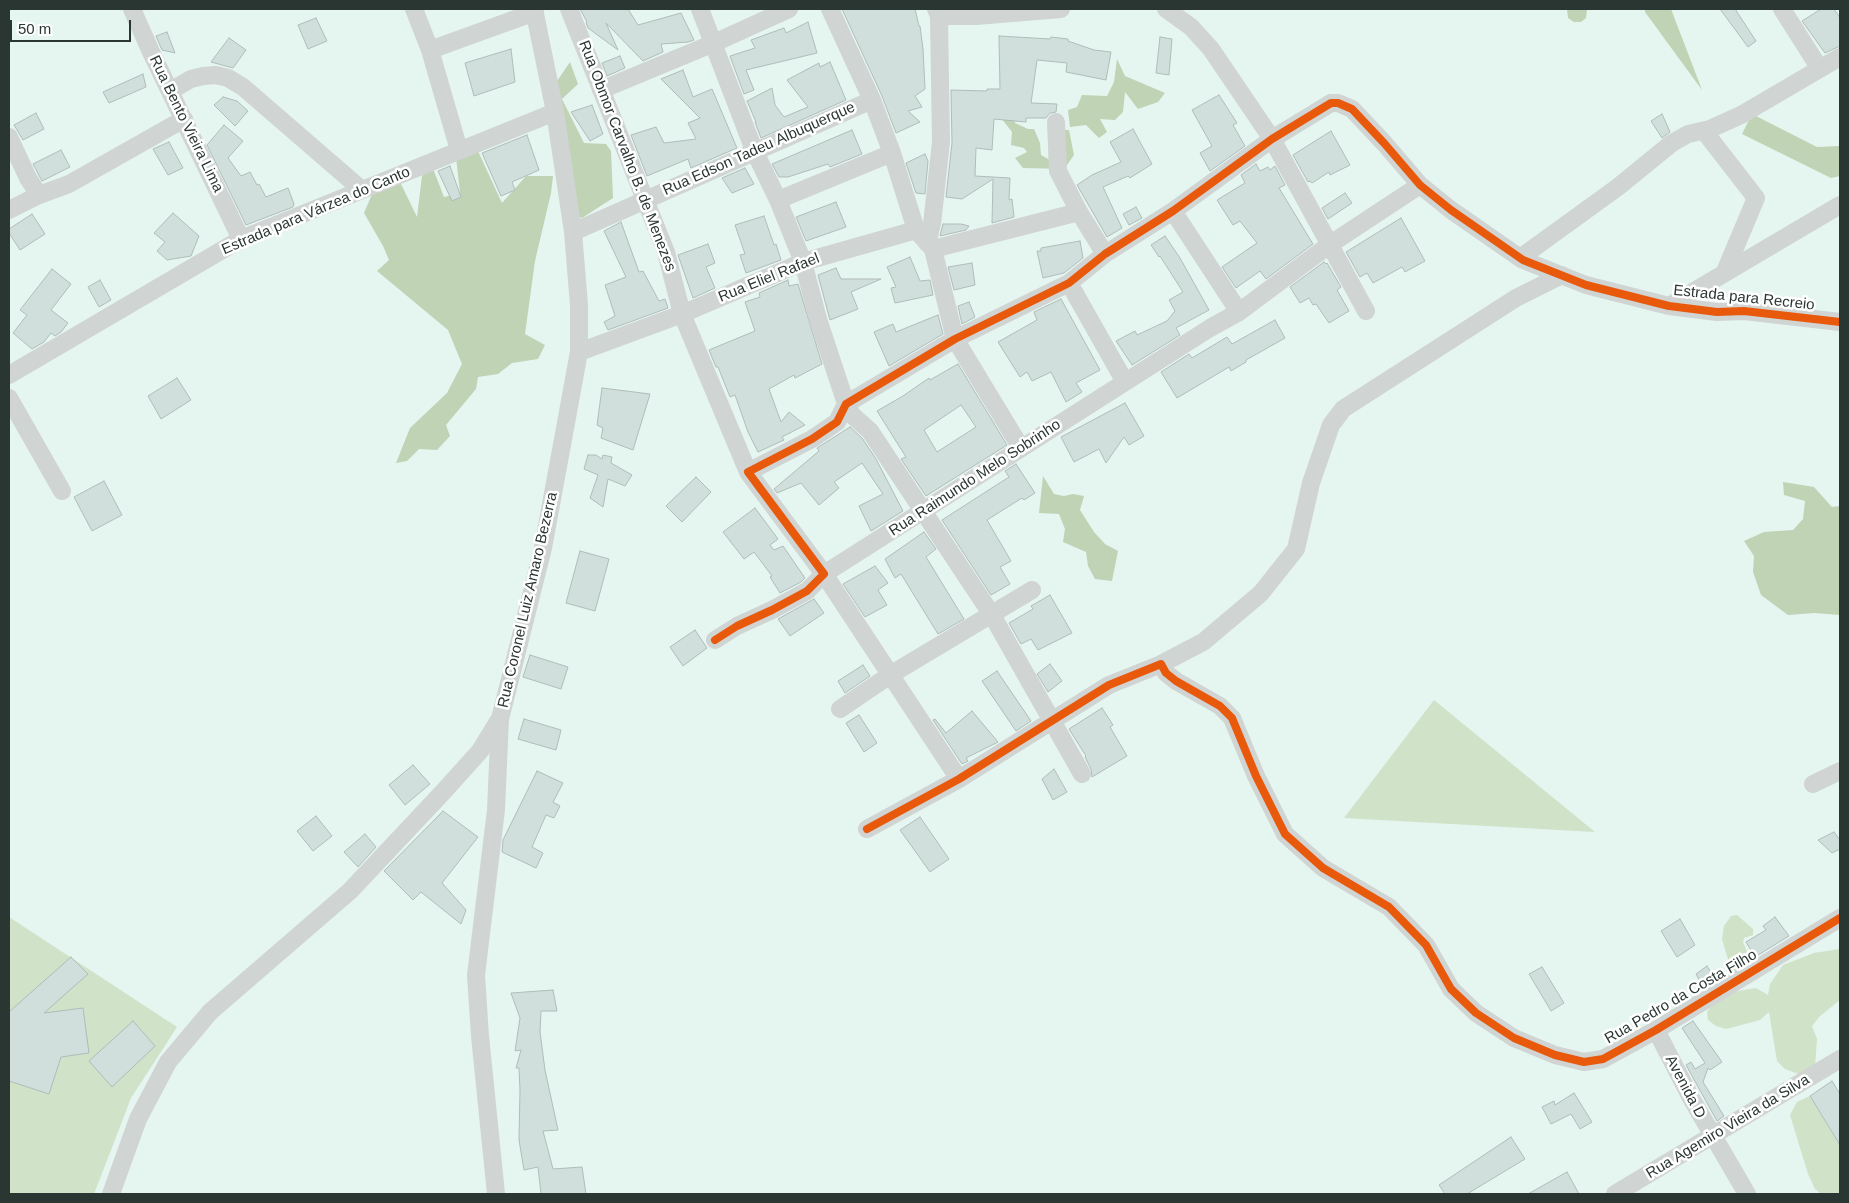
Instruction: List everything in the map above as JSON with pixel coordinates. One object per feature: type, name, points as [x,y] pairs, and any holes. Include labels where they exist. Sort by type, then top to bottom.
[{"type":"street","name":"Rua Bento Vieira Lima","points":[[132,9],[241,239]]},
{"type":"street","points":[[414,9],[430,50],[458,150]]},
{"type":"street","name":"Rua Obmor Carvalho B. de Menezes","points":[[569,9],[646,198],[666,252],[682,314],[748,472],[824,574]]},
{"type":"street","points":[[700,9],[754,150],[778,200],[803,262],[818,319],[846,404],[852,415],[870,431],[992,615],[1082,774]]},
{"type":"street","points":[[601,90],[714,43],[789,9]]},
{"type":"street","points":[[830,9],[872,100],[925,241],[955,339],[1021,448]]},
{"type":"street","points":[[925,241],[932,224],[940,142],[938,12],[976,16],[1061,9]]},
{"type":"street","points":[[1166,9],[1191,27],[1211,49],[1272,139],[1366,311]]},
{"type":"street","points":[[1782,9],[1820,69]]},
{"type":"street","points":[[430,50],[534,10]]},
{"type":"street","name":"Rua Coronel Luiz Amaro Bezerra","points":[[496,1194],[480,1036],[476,975],[496,810],[500,719],[543,548],[579,352],[579,305],[573,232],[555,112],[534,10]]},
{"type":"street","points":[[1520,258],[1618,187],[1672,143],[1688,134],[1704,131],[1741,115],[1840,57]]},
{"type":"street","points":[[170,91],[192,79],[203,76],[216,75],[228,78],[243,87],[362,190]]},
{"type":"street","name":"Rua Edson Tadeu Albuquerque","points":[[573,232],[754,150],[872,100]]},
{"type":"street","name":"Estrada para Recreio","points":[[846,404],[955,339],[1069,283],[1105,254],[1173,211],[1272,139],[1331,102],[1352,109],[1420,185],[1451,210],[1520,258],[1586,286],[1669,306],[1694,310],[1744,312],[1840,322]]},
{"type":"street","name":"Estrada para Várzea do Canto","points":[[9,374],[241,239],[555,112]]},
{"type":"street","points":[[9,210],[39,195],[69,184],[184,119]]},
{"type":"street","points":[[1056,122],[1058,171],[1105,254]]},
{"type":"street","points":[[1704,131],[1756,198],[1724,274]]},
{"type":"street","points":[[9,137],[28,178],[39,195]]},
{"type":"street","points":[[778,200],[892,153]]},
{"type":"street","name":"Rua Raimundo Melo Sobrinho","points":[[715,640],[737,626],[807,591],[824,574],[1125,382],[1239,312],[1329,245],[1420,185]]},
{"type":"street","points":[[1669,306],[1840,206]]},
{"type":"street","points":[[1173,211],[1239,312]]},
{"type":"street","name":"Rua Eliel Rafael","points":[[579,352],[682,314],[803,262],[1080,212]]},
{"type":"street","points":[[867,829],[959,779],[1109,685],[1160,664],[1203,642],[1261,592],[1296,549],[1311,483],[1331,425],[1344,409],[1516,298],[1562,275]]},
{"type":"street","points":[[1069,283],[1125,382]]},
{"type":"street","points":[[9,398],[62,492]]},
{"type":"street","points":[[748,472],[812,439],[837,422],[846,404]]},
{"type":"street","points":[[824,574],[959,779]]},
{"type":"street","points":[[840,709],[890,675],[1032,590]]},
{"type":"street","name":"Rua Pedro da Costa Filho","points":[[1160,664],[1166,673],[1176,681],[1220,706],[1232,718],[1256,776],[1285,834],[1323,868],[1389,908],[1426,945],[1451,989],[1476,1013],[1514,1038],[1555,1054],[1584,1062],[1603,1059],[1656,1030],[1840,918]]},
{"type":"street","points":[[111,1194],[138,1119],[168,1062],[210,1012],[350,891],[480,751],[500,719]]},
{"type":"street","points":[[1813,784],[1840,771]]},
{"type":"street","name":"Avenida D","points":[[1656,1030],[1682,1082],[1747,1194]]},
{"type":"street","name":"Rua Agemiro Vieira da Silva","points":[[1615,1194],[1840,1059]]},
{"type":"green space","points":[[1567,9],[1587,9],[1586,18],[1581,22],[1574,22],[1568,18]]},
{"type":"green space","points":[[1645,9],[1671,9],[1702,90],[1645,12]]},
{"type":"green space","points":[[1117,59],[1125,76],[1165,93],[1158,102],[1138,109],[1125,92],[1123,112],[1115,120],[1100,119],[1107,132],[1099,138],[1086,125],[1070,127],[1068,110],[1077,107],[1082,95],[1107,96],[1114,82]]},
{"type":"green space","points":[[570,62],[578,84],[562,99],[584,143],[606,144],[611,151],[613,198],[582,218],[577,216],[555,84]]},
{"type":"green space","points":[[1010,100],[1015,123],[1028,129],[1034,129],[1040,143],[1041,155],[1050,160],[1052,130],[1069,130],[1074,155],[1064,169],[1023,168],[1015,158],[1027,152],[1024,148],[1011,145],[1012,132],[1001,118]]},
{"type":"green space","points":[[1752,114],[1817,147],[1840,146],[1840,176],[1831,178],[1742,134]]},
{"type":"green space","points":[[477,149],[502,203],[526,176],[553,176],[551,193],[535,261],[525,334],[545,345],[538,359],[512,363],[498,374],[478,377],[476,389],[446,425],[450,436],[437,450],[419,449],[407,461],[396,463],[410,428],[447,393],[462,364],[448,330],[377,271],[389,260],[364,213],[373,192],[400,182],[417,217],[422,176],[432,166],[444,197],[460,193],[456,157]]},
{"type":"green space","points":[[1043,476],[1054,494],[1084,496],[1080,510],[1094,532],[1105,544],[1118,551],[1112,581],[1095,579],[1088,566],[1086,552],[1063,542],[1065,529],[1059,514],[1039,513]]},
{"type":"green space","points":[[1783,482],[1814,487],[1832,507],[1840,506],[1840,615],[1814,613],[1788,615],[1761,595],[1753,572],[1754,556],[1744,541],[1764,532],[1793,530],[1803,519],[1805,501],[1784,495]]},
{"type":"green space","points":[[1434,700],[1595,832],[1344,818]]},
{"type":"green space","points":[[1737,915],[1753,929],[1753,935],[1744,938],[1743,942],[1752,964],[1738,974],[1731,970],[1722,939],[1724,926],[1731,916]]},
{"type":"green space","points":[[9,917],[177,1027],[131,1098],[94,1194],[9,1194]]},
{"type":"green space","points":[[1840,949],[1840,1000],[1820,1016],[1812,1026],[1817,1039],[1815,1067],[1801,1075],[1785,1069],[1777,1061],[1769,1012],[1760,1020],[1726,1029],[1716,1026],[1708,1020],[1707,1012],[1711,1006],[1732,992],[1756,988],[1768,995],[1770,984],[1783,965],[1814,953]]},
{"type":"green space","points":[[1810,1096],[1835,1137],[1840,1139],[1840,1194],[1821,1194],[1815,1189],[1808,1174],[1790,1115],[1797,1102]]},
{"type":"building","points":[[580,9],[628,9],[638,25],[681,13],[694,40],[661,44],[663,52],[643,61],[606,23],[618,50],[588,28]]},
{"type":"building","points":[[842,9],[915,9],[920,26],[923,49],[925,89],[915,96],[922,107],[908,111],[920,122],[896,133],[882,96]]},
{"type":"building","points":[[1720,9],[1735,9],[1756,41],[1748,47]]},
{"type":"building","points":[[1821,9],[1834,9],[1840,18],[1840,46],[1825,53],[1802,21]]},
{"type":"building","points":[[316,18],[327,41],[308,49],[298,25]]},
{"type":"building","points":[[808,22],[817,53],[746,70],[754,90],[744,94],[730,56],[755,48],[751,40],[784,28],[786,33]]},
{"type":"building","points":[[167,32],[175,53],[162,50],[156,36]]},
{"type":"building","points":[[999,36],[1068,39],[1068,41],[1094,50],[1111,52],[1106,80],[1066,72],[1067,63],[1037,60],[1031,103],[1057,104],[1056,112],[1050,113],[1046,118],[1026,118],[1026,122],[994,119],[992,150],[976,148],[975,176],[1010,178],[1009,200],[1012,199],[1014,217],[992,223],[993,179],[962,199],[946,197],[952,143],[951,90],[987,91],[987,89],[1000,89]]},
{"type":"building","points":[[1160,37],[1172,39],[1169,75],[1156,73]]},
{"type":"building","points":[[229,38],[246,50],[233,68],[211,62]]},
{"type":"building","points":[[511,49],[515,82],[474,96],[465,63]]},
{"type":"building","points":[[620,56],[625,68],[607,76],[602,63]]},
{"type":"building","points":[[830,62],[846,100],[761,138],[747,101],[772,88],[775,105],[784,117],[808,107],[787,80],[819,63],[820,67]]},
{"type":"building","points":[[683,70],[693,97],[712,89],[737,148],[691,168],[688,159],[647,176],[631,135],[656,127],[664,143],[696,139],[688,123],[700,118],[661,79]]},
{"type":"building","points":[[143,74],[146,87],[109,103],[103,92]]},
{"type":"building","points":[[1219,95],[1237,123],[1233,125],[1245,146],[1210,171],[1200,153],[1212,146],[1192,110]]},
{"type":"building","points":[[223,97],[237,101],[248,111],[235,126],[214,105]]},
{"type":"building","points":[[592,105],[603,134],[590,141],[571,112]]},
{"type":"building","points":[[36,113],[44,129],[23,140],[14,125]]},
{"type":"building","points":[[1662,114],[1670,132],[1662,138],[1651,121]]},
{"type":"building","points":[[224,125],[243,141],[228,158],[241,176],[250,172],[266,197],[288,188],[294,204],[293,207],[246,225],[207,145]]},
{"type":"building","points":[[1133,129],[1152,164],[1130,178],[1128,176],[1103,187],[1122,228],[1107,237],[1077,185],[1092,175],[1121,162],[1110,142]]},
{"type":"building","points":[[852,130],[862,154],[830,167],[828,164],[788,177],[779,177],[772,164]]},
{"type":"building","points":[[1331,131],[1350,165],[1330,175],[1329,172],[1312,183],[1308,182],[1293,155]]},
{"type":"building","points":[[527,135],[539,170],[512,182],[515,190],[501,196],[482,153]]},
{"type":"building","points":[[169,142],[183,168],[168,175],[153,149]]},
{"type":"building","points":[[61,150],[70,167],[42,181],[33,164]]},
{"type":"building","points":[[925,154],[928,161],[925,194],[916,193],[906,163]]},
{"type":"building","points":[[1256,164],[1260,171],[1268,167],[1270,170],[1275,166],[1285,185],[1279,188],[1313,244],[1266,279],[1260,271],[1236,288],[1222,267],[1257,243],[1240,221],[1233,225],[1217,200],[1245,183],[1241,175]]},
{"type":"building","points":[[450,166],[461,197],[452,201],[438,171]]},
{"type":"building","points":[[745,168],[754,184],[732,193],[722,178]]},
{"type":"building","points":[[1345,193],[1352,203],[1328,219],[1322,208]]},
{"type":"building","points":[[836,202],[846,227],[806,241],[796,217]]},
{"type":"building","points":[[1136,207],[1142,218],[1129,225],[1123,214]]},
{"type":"building","points":[[173,213],[199,236],[191,256],[167,260],[157,251],[165,242],[154,233]]},
{"type":"building","points":[[32,214],[45,234],[20,250],[9,233],[9,229]]},
{"type":"building","points":[[764,216],[781,260],[746,273],[740,255],[745,254],[735,225]]},
{"type":"building","points":[[1401,218],[1425,261],[1405,272],[1402,267],[1373,283],[1367,273],[1360,277],[1346,252]]},
{"type":"building","points":[[621,222],[639,272],[643,271],[659,301],[665,299],[668,308],[608,330],[604,322],[615,316],[605,285],[626,277],[604,231]]},
{"type":"building","points":[[943,224],[969,226],[966,230],[940,236]]},
{"type":"building","points":[[1165,236],[1180,258],[1209,310],[1176,328],[1180,335],[1132,365],[1116,341],[1135,331],[1137,335],[1167,321],[1175,311],[1169,300],[1183,292],[1151,245]]},
{"type":"building","points":[[1080,241],[1083,258],[1064,273],[1043,278],[1037,251],[1041,251],[1041,248]]},
{"type":"building","points":[[708,244],[715,263],[706,267],[715,288],[693,298],[678,255]]},
{"type":"building","points":[[910,257],[920,281],[930,280],[933,295],[895,303],[891,288],[896,287],[887,267]]},
{"type":"building","points":[[1324,262],[1327,263],[1341,287],[1337,290],[1349,311],[1329,323],[1316,304],[1313,305],[1309,298],[1300,303],[1290,287]]},
{"type":"building","points":[[972,263],[975,285],[954,290],[948,267]]},
{"type":"building","points":[[836,268],[841,279],[881,279],[851,292],[858,309],[830,320],[818,275]]},
{"type":"building","points":[[52,269],[71,284],[51,310],[68,323],[61,332],[55,336],[51,333],[44,342],[32,349],[13,333],[27,315],[20,310]]},
{"type":"building","points":[[100,280],[111,300],[99,307],[88,287]]},
{"type":"building","points":[[788,280],[789,286],[798,284],[822,364],[795,378],[794,375],[769,389],[781,422],[789,412],[805,425],[782,437],[784,440],[758,452],[748,432],[735,395],[730,397],[709,350],[755,331],[745,302],[760,297],[759,293]]},
{"type":"building","points":[[1061,299],[1100,370],[1076,383],[1082,392],[1066,402],[1051,372],[1032,381],[1027,372],[1020,377],[998,342],[1037,320],[1034,312]]},
{"type":"building","points":[[969,302],[975,317],[962,324],[958,306]]},
{"type":"building","points":[[938,315],[943,334],[889,366],[874,332],[893,324],[896,332]]},
{"type":"building","points":[[1275,320],[1285,338],[1246,360],[1246,362],[1231,371],[1229,367],[1177,398],[1161,372],[1189,354],[1192,358],[1227,337],[1232,344]]},
{"type":"building","points":[[958,364],[1007,445],[926,496],[901,459],[906,457],[877,411],[929,378],[930,380]],"holes":[[[961,405],[976,427],[937,452],[924,430]]]},
{"type":"building","points":[[177,378],[191,400],[161,419],[148,396]]},
{"type":"building","points":[[602,388],[650,394],[633,450],[601,438],[603,428],[597,425]]},
{"type":"building","points":[[1125,403],[1144,436],[1129,445],[1124,437],[1106,463],[1099,449],[1074,462],[1061,437]]},
{"type":"building","points":[[850,427],[862,438],[876,459],[903,511],[871,531],[859,506],[883,494],[862,463],[834,482],[839,488],[819,505],[801,483],[777,493],[774,489],[819,451],[817,448]]},
{"type":"building","points":[[588,455],[596,455],[602,459],[603,455],[612,457],[611,463],[632,475],[625,486],[608,479],[603,507],[590,498],[598,475],[584,469]]},
{"type":"building","points":[[1016,464],[1035,493],[1024,500],[1022,498],[987,520],[1011,561],[1000,567],[1010,584],[991,595],[942,520],[1009,477],[1005,471]]},
{"type":"building","points":[[696,477],[711,492],[682,522],[666,506]]},
{"type":"building","points":[[104,481],[122,515],[92,531],[74,497]]},
{"type":"building","points":[[755,508],[778,539],[770,545],[774,550],[783,546],[805,578],[780,593],[770,577],[772,576],[754,552],[744,559],[723,532]]},
{"type":"building","points":[[924,532],[936,549],[926,557],[964,619],[938,634],[901,574],[895,578],[885,559]]},
{"type":"building","points":[[580,551],[609,559],[595,611],[566,603]]},
{"type":"building","points":[[875,566],[888,583],[878,590],[887,605],[865,617],[843,584]]},
{"type":"building","points":[[1050,595],[1072,633],[1038,650],[1031,639],[1021,644],[1009,623],[1033,609],[1031,606]]},
{"type":"building","points":[[814,599],[824,613],[790,636],[778,619]]},
{"type":"building","points":[[695,630],[707,648],[683,666],[670,647]]},
{"type":"building","points":[[530,655],[568,667],[561,689],[523,677]]},
{"type":"building","points":[[1050,664],[1062,681],[1048,692],[1037,674]]},
{"type":"building","points":[[863,665],[870,676],[845,693],[838,681]]},
{"type":"building","points":[[997,671],[1031,721],[1016,731],[982,681]]},
{"type":"building","points":[[1102,708],[1113,725],[1110,727],[1127,756],[1092,777],[1086,756],[1069,729]]},
{"type":"building","points":[[972,711],[998,742],[966,758],[968,761],[962,764],[933,720],[935,719],[946,733]]},
{"type":"building","points":[[859,715],[877,743],[864,752],[846,723]]},
{"type":"building","points":[[524,719],[561,730],[556,750],[518,739]]},
{"type":"building","points":[[413,765],[430,784],[405,805],[389,785]]},
{"type":"building","points":[[1054,769],[1067,792],[1053,800],[1042,779]]},
{"type":"building","points":[[537,771],[563,783],[553,802],[560,806],[554,818],[546,815],[532,847],[543,853],[536,868],[502,852],[503,840]]},
{"type":"building","points":[[443,811],[478,837],[442,883],[466,910],[461,924],[421,892],[413,900],[384,871]]},
{"type":"building","points":[[316,816],[332,836],[313,851],[297,831]]},
{"type":"building","points":[[920,817],[949,859],[930,872],[900,830]]},
{"type":"building","points":[[1834,832],[1840,840],[1840,849],[1832,853],[1818,840]]},
{"type":"building","points":[[365,834],[376,847],[358,867],[344,852]]},
{"type":"building","points":[[1775,917],[1789,936],[1755,957],[1746,942],[1766,930],[1763,926]]},
{"type":"building","points":[[1680,919],[1695,945],[1677,957],[1661,931]]},
{"type":"building","points":[[71,957],[88,974],[44,1013],[83,1008],[89,1053],[61,1057],[49,1094],[9,1081],[9,1012]]},
{"type":"building","points":[[1707,966],[1716,981],[1703,987],[1696,974]]},
{"type":"building","points":[[1542,967],[1564,1003],[1551,1011],[1529,974]]},
{"type":"building","points":[[553,990],[557,1011],[541,1011],[540,1032],[545,1070],[558,1130],[543,1131],[553,1169],[582,1167],[586,1194],[541,1194],[538,1167],[524,1170],[519,1140],[520,1090],[519,1068],[516,1068],[521,1050],[515,1051],[520,1018],[511,993]]},
{"type":"building","points":[[133,1021],[155,1046],[112,1087],[89,1061]]},
{"type":"building","points":[[1693,1021],[1722,1062],[1710,1070],[1708,1068],[1703,1082],[1724,1116],[1717,1121],[1686,1065],[1691,1062],[1695,1069],[1705,1063],[1682,1028]]},
{"type":"building","points":[[1832,1081],[1840,1094],[1840,1145],[1810,1096]]},
{"type":"building","points":[[1574,1093],[1592,1122],[1580,1129],[1571,1114],[1551,1124],[1542,1107],[1554,1101],[1555,1105]]},
{"type":"building","points":[[1511,1137],[1525,1159],[1467,1194],[1445,1194],[1439,1185]]},
{"type":"building","points":[[1567,1172],[1579,1194],[1528,1194]]},
{"type":"cycle path","points":[[715,640],[737,626],[807,591],[824,574],[748,472],[812,439],[837,422],[846,404],[955,339],[1069,283],[1105,254],[1173,211],[1272,139],[1331,103],[1338,103],[1352,109],[1420,185],[1451,210],[1523,260],[1586,285],[1669,306],[1717,312],[1744,311],[1840,322]]},
{"type":"cycle path","points":[[867,829],[959,779],[1109,685],[1161,664],[1166,673],[1176,681],[1220,706],[1232,718],[1256,776],[1285,834],[1323,868],[1389,907],[1426,945],[1451,989],[1476,1013],[1514,1038],[1555,1055],[1584,1062],[1603,1059],[1656,1030],[1840,918]]}]
